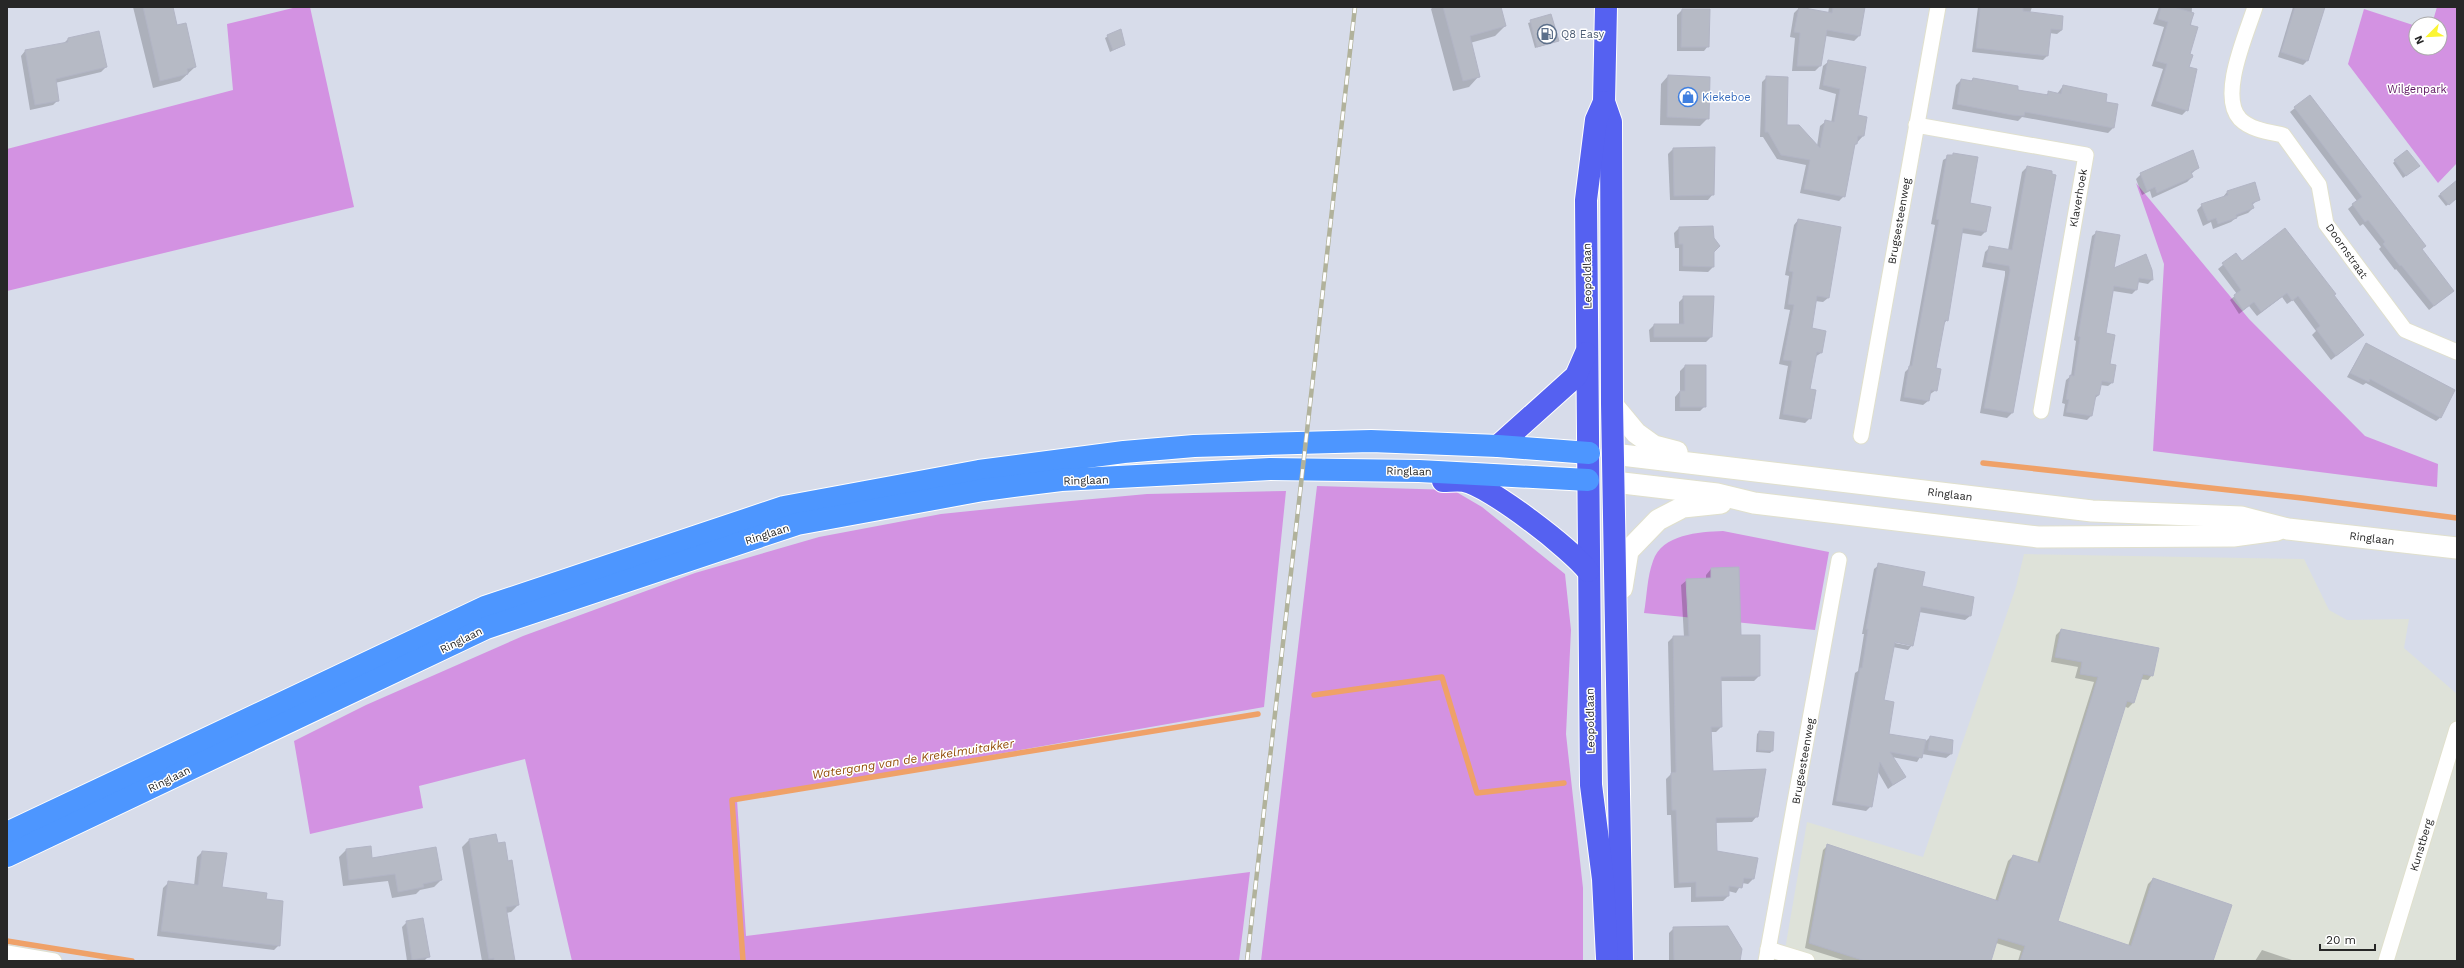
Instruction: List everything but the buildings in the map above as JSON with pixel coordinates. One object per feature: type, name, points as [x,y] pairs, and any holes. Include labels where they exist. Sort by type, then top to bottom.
[{"type":"highway","name":"Ringlaan","points":[[7,833],[485,607],[784,507],[979,471],[1149,449],[1234,443],[1335,441],[1498,446],[1589,453]]},
{"type":"highway","name":"Ringlaan","points":[[7,856],[486,628],[797,524],[983,490],[1061,480],[1270,469],[1419,471],[1588,480]]},
{"type":"main road","name":"Leopoldlaan","points":[[1606,7],[1604,102],[1611,122],[1612,404],[1614,482]]},
{"type":"main road","name":"Leopoldlaan","points":[[1604,102],[1596,120],[1586,200],[1591,785],[1603,879],[1607,961]]},
{"type":"main road","points":[[1498,446],[1576,376],[1588,349]]},
{"type":"main road","points":[[1612,404],[1636,433],[1654,446],[1675,450],[1700,464]]},
{"type":"main road","points":[[1589,453],[1613,454]]},
{"type":"main road","name":"Ringlaan","points":[[1613,454],[2092,511],[2241,517],[2288,529],[2457,548]]},
{"type":"main road","points":[[1419,471],[1432,481],[1465,482],[1484,489],[1565,547],[1588,571]]},
{"type":"main road","points":[[1588,480],[1614,482],[1622,961]]},
{"type":"main road","name":"Ringlaan","points":[[1614,482],[1717,494],[1754,503],[2038,537],[2233,536],[2288,529]]},
{"type":"main road","points":[[1616,604],[1624,581],[1628,551],[1658,520],[1683,507],[1713,503],[1754,503]]},
{"type":"street","name":"Brugsesteenweg","points":[[1861,436],[1938,7]]},
{"type":"street","name":"Doornstraat","points":[[2255,7],[2232,81],[2233,108],[2240,119],[2256,129],[2283,135],[2319,185],[2326,224],[2405,330],[2456,351]]},
{"type":"street","name":"Klaverhoek","points":[[1916,125],[2086,155],[2041,411]]},
{"type":"street","name":"Brugsesteenweg","points":[[1767,955],[1839,560]]},
{"type":"street","name":"Kunstberg","points":[[2386,961],[2457,729]]},
{"type":"street","points":[[7,954],[54,961]]},
{"type":"street","points":[[1767,955],[1807,961]]},
{"type":"shaded area","points":[[2024,554],[2304,559],[2329,610],[2347,620],[2409,619],[2404,648],[2457,694],[2457,961],[1783,961],[1807,822],[1923,857],[2016,587]]},
{"type":"green space","points":[[297,7],[310,7],[354,207],[7,291],[7,149],[233,90],[227,24]]},
{"type":"green space","name":"Wilgenpark","points":[[2437,7],[2457,7],[2457,163],[2438,183],[2348,64],[2364,9],[2408,23],[2408,56],[2448,56],[2448,16],[2434,16]]},
{"type":"green space","points":[[2136,183],[2249,319],[2365,436],[2438,464],[2437,487],[2153,451],[2164,264]]},
{"type":"green space","points":[[1317,486],[1453,490],[1482,507],[1565,574],[1571,630],[1566,734],[1583,888],[1583,961],[1261,961]]},
{"type":"green space","points":[[1286,491],[1264,707],[737,800],[746,936],[1250,872],[1239,961],[572,961],[525,759],[419,786],[423,808],[310,834],[294,741],[366,705],[523,636],[695,573],[819,537],[941,514],[1147,494]]},
{"type":"green space","points":[[1723,531],[1829,552],[1815,630],[1644,613],[1649,573],[1653,561],[1664,545],[1682,536],[1703,532]]},
{"type":"waterway","points":[[1983,463],[2302,498],[2457,518]]},
{"type":"waterway","points":[[1314,695],[1442,677],[1477,793],[1564,783]]},
{"type":"waterway","name":"Watergang van de Krekelmuitakker","points":[[743,961],[732,800],[1258,714]]},
{"type":"waterway","name":"Watergang van de Krekelmuitakker","points":[[7,941],[132,961]]},
{"type":"railway","points":[[1247,961],[1355,7]]},
{"type":"place","name":"Q8 Easy","points":[[1547,34]]},
{"type":"place","name":"Kiekeboe","points":[[1688,97]]}]
